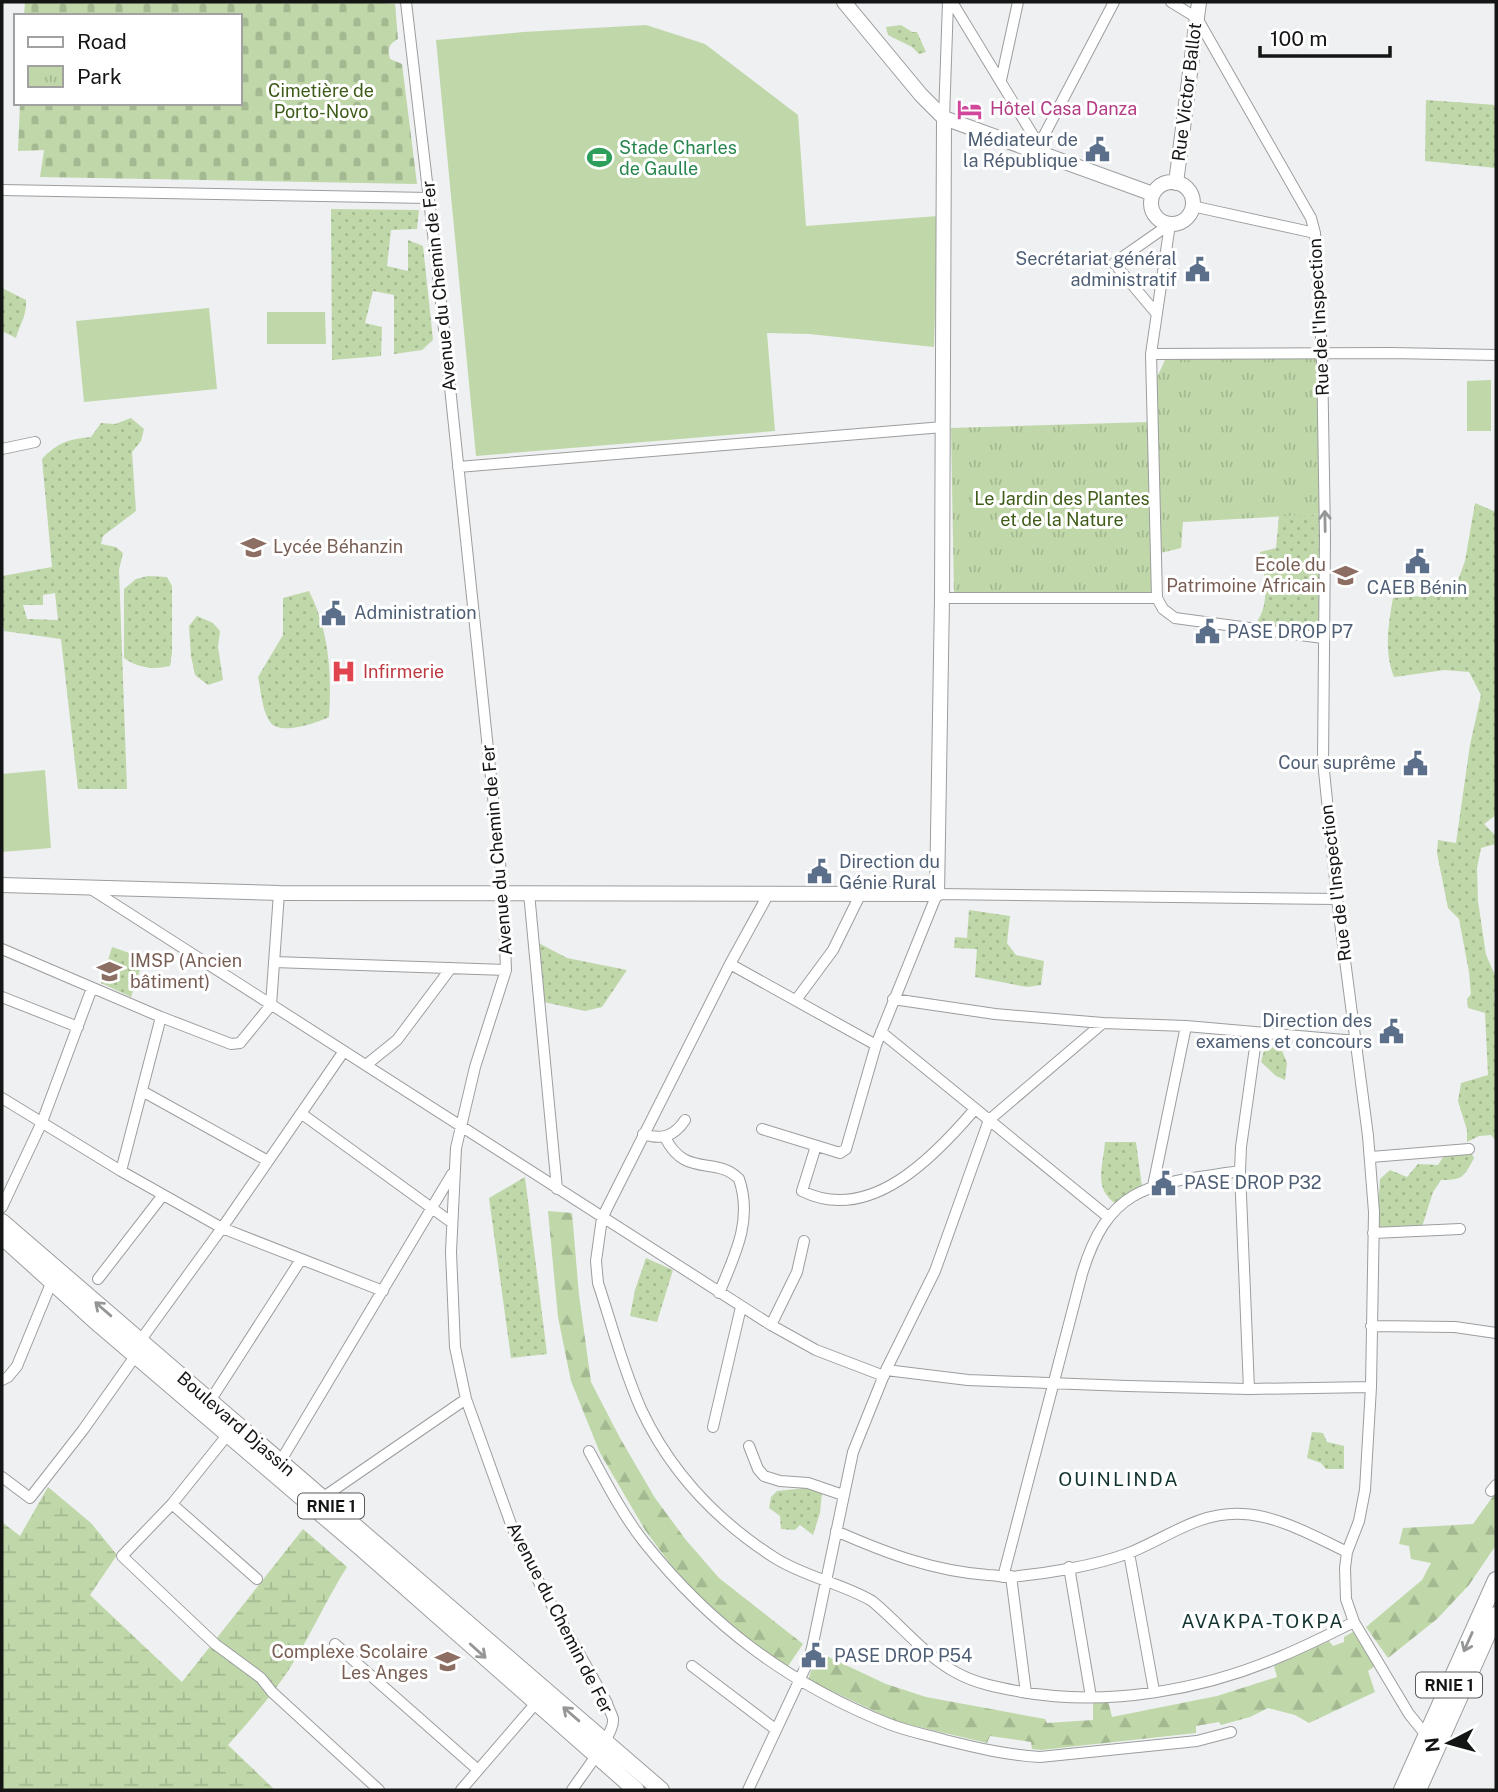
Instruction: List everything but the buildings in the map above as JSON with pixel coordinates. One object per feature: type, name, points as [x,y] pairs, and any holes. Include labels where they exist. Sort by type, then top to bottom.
[{"type":"highway","name":"Boulevard Djassin","points":[[2,1222],[229,1433],[536,1703],[661,1790]]},
{"type":"highway","name":"Boulevard Djassin","points":[[2,1236],[52,1281],[210,1401],[322,1498],[599,1748],[636,1790]]},
{"type":"highway","name":"RNIE 1","points":[[1418,1790],[1433,1741],[1496,1580]]},
{"type":"highway","name":"RNIE 1","points":[[1402,1790],[1433,1741],[1496,1615]]},
{"type":"main road","points":[[844,2],[927,102],[944,118],[1039,149],[1153,194]]},
{"type":"main road","name":"Rue Victor Ballot","points":[[1176,183],[1199,2]]},
{"type":"main road","points":[[2,885],[90,890],[279,893],[937,894],[942,598],[944,118]]},
{"type":"main road","points":[[1176,183],[1189,191],[1192,206],[1186,218],[1177,224],[1170,224],[1160,221],[1153,214],[1151,204],[1153,194],[1163,184],[1176,183]]},
{"type":"street","name":"Avenue du Chemin de Fer","points":[[406,2],[503,892],[506,970],[460,1125],[451,1222],[455,1347],[466,1399],[493,1477],[527,1559],[607,1703],[613,1719],[612,1727],[599,1748]]},
{"type":"street","points":[[944,118],[950,2]]},
{"type":"street","points":[[950,2],[1001,80],[1039,149]]},
{"type":"street","points":[[1001,80],[1018,2]]},
{"type":"street","points":[[1039,149],[1114,2]]},
{"type":"street","points":[[1171,2],[1197,18]]},
{"type":"street","name":"Rue de l'Inspection","points":[[1197,18],[1311,218],[1315,233],[1322,354],[1325,537],[1323,761],[1337,899],[1371,1157],[1373,1233],[1371,1387],[1365,1490],[1359,1521],[1347,1552],[1345,1586],[1349,1612],[1357,1627],[1409,1714],[1433,1741]]},
{"type":"street","points":[[2,190],[429,198]]},
{"type":"street","points":[[1192,206],[1315,233]]},
{"type":"street","points":[[1170,224],[1151,354],[1157,598],[1168,614],[1185,619],[1323,638]]},
{"type":"street","points":[[1156,313],[1115,263],[1170,224]]},
{"type":"street","points":[[1151,354],[1496,355]]},
{"type":"street","points":[[458,467],[943,427]]},
{"type":"street","points":[[2,449],[35,442]]},
{"type":"street","points":[[942,598],[1157,598]]},
{"type":"street","points":[[90,890],[741,1307],[816,1350],[885,1373],[968,1380],[1249,1389],[1371,1387]]},
{"type":"street","points":[[2,949],[231,1044],[245,1038],[271,1005],[279,893]]},
{"type":"street","points":[[529,893],[557,1189]]},
{"type":"street","points":[[769,893],[601,1218],[596,1261],[598,1283],[640,1407],[668,1457],[706,1503],[726,1522],[775,1558],[872,1601],[953,1671],[965,1678],[997,1688],[1058,1697],[1091,1697],[1184,1688],[1280,1657],[1357,1627]]},
{"type":"street","points":[[796,1000],[833,950],[861,893]]},
{"type":"street","points":[[762,1129],[841,1153],[846,1149],[876,1045],[937,894],[1337,899]]},
{"type":"street","points":[[274,962],[506,970]]},
{"type":"street","points":[[730,964],[876,1045]]},
{"type":"street","points":[[366,1065],[397,1040],[451,968]]},
{"type":"street","points":[[2,1207],[42,1122],[92,988]]},
{"type":"street","points":[[2,997],[78,1027]]},
{"type":"street","points":[[893,999],[995,1014],[1103,1023],[1186,1026],[1356,1041]]},
{"type":"street","points":[[121,1171],[161,1017]]},
{"type":"street","points":[[748,1790],[812,1648],[853,1452],[885,1373],[935,1271],[989,1120],[1103,1023]]},
{"type":"street","points":[[1153,1186],[1186,1026]]},
{"type":"street","points":[[881,1032],[1107,1216]]},
{"type":"street","points":[[1249,1389],[1240,1171],[1257,1033]]},
{"type":"street","points":[[2,1477],[30,1498],[83,1430],[344,1051]]},
{"type":"street","points":[[142,1091],[268,1161]]},
{"type":"street","points":[[2,1098],[121,1171],[222,1228],[300,1261],[383,1291]]},
{"type":"street","points":[[816,1146],[802,1191],[824,1200],[851,1200],[884,1188],[927,1160],[946,1143],[975,1109]]},
{"type":"street","points":[[302,1114],[451,1222]]},
{"type":"street","points":[[643,1134],[665,1137],[677,1131],[685,1121]]},
{"type":"street","points":[[665,1137],[671,1149],[681,1158],[696,1165],[726,1170],[740,1179],[744,1193],[745,1221],[719,1293]]},
{"type":"street","points":[[1371,1157],[1469,1149]]},
{"type":"street","points":[[1027,1693],[1007,1577],[1052,1382],[1087,1256],[1107,1216],[1125,1201],[1153,1186],[1240,1171]]},
{"type":"street","points":[[280,1462],[454,1172]]},
{"type":"street","points":[[98,1279],[163,1195]]},
{"type":"street","points":[[1373,1233],[1460,1229]]},
{"type":"street","points":[[771,1325],[797,1272],[804,1241]]},
{"type":"street","points":[[210,1401],[300,1261]]},
{"type":"street","points":[[2,1380],[8,1377],[16,1366],[52,1281]]},
{"type":"street","points":[[713,1427],[741,1307]]},
{"type":"street","points":[[1371,1326],[1455,1327],[1496,1334]]},
{"type":"street","points":[[322,1498],[466,1399]]},
{"type":"street","points":[[229,1433],[172,1504],[122,1556],[215,1644],[261,1678],[272,1692],[379,1790]]},
{"type":"street","points":[[749,1446],[758,1469],[764,1476],[780,1481],[808,1483],[843,1495]]},
{"type":"street","points":[[589,1451],[624,1513],[673,1578],[736,1636],[799,1681],[889,1724],[973,1747],[1016,1756],[1040,1757],[1196,1741],[1231,1732]]},
{"type":"street","points":[[172,1504],[257,1579]]},
{"type":"street","points":[[836,1531],[910,1561],[961,1573],[1007,1577],[1069,1567],[1129,1553],[1196,1521],[1232,1514],[1267,1518],[1297,1528],[1347,1552]]},
{"type":"street","points":[[1129,1553],[1154,1691]]},
{"type":"street","points":[[1069,1567],[1091,1697]]},
{"type":"street","points":[[335,1644],[478,1770]]},
{"type":"street","points":[[692,1666],[775,1730]]},
{"type":"street","points":[[461,1790],[536,1703]]},
{"type":"street","points":[[572,1790],[599,1748]]},
{"type":"green space","name":"Cimetière de Porto-Novo","points":[[25,2],[395,4],[398,39],[391,45],[389,52],[390,59],[402,64],[417,184],[40,177],[44,150],[18,151],[20,105],[242,105],[242,14],[24,14]]},
{"type":"green space","points":[[646,25],[705,44],[798,115],[806,226],[938,216],[934,347],[809,334],[767,333],[775,431],[476,456],[436,40]]},
{"type":"green space","points":[[901,25],[917,32],[926,52],[919,54],[912,47],[888,35],[886,27]]},
{"type":"green space","points":[[1426,100],[1496,105],[1496,168],[1425,161]]},
{"type":"green space","points":[[331,209],[419,210],[417,229],[391,230],[387,266],[408,271],[408,240],[423,246],[433,340],[422,350],[394,354],[394,295],[373,291],[365,323],[382,327],[381,356],[332,360]]},
{"type":"green space","points":[[2,288],[26,300],[16,338],[2,331]]},
{"type":"green space","points":[[209,308],[217,389],[84,402],[76,321]]},
{"type":"green space","points":[[267,312],[325,312],[326,344],[267,344]]},
{"type":"green space","name":"Le Jardin des Plantes et de la Nature","points":[[1322,354],[1324,514],[1183,522],[1181,548],[1156,554],[1152,388],[1165,360]]},
{"type":"green space","points":[[1491,380],[1491,431],[1467,431],[1467,381]]},
{"type":"green space","points":[[131,418],[144,429],[141,441],[132,452],[136,511],[103,536],[101,544],[116,547],[123,553],[119,570],[127,789],[78,789],[61,639],[4,631],[2,576],[52,567],[42,459],[64,443],[91,437],[101,423],[115,424]],"holes":[[[55,593],[58,620],[27,619],[23,605],[43,605],[43,595]]]},
{"type":"green space","name":"Le Jardin des Plantes et de la Nature","points":[[1149,422],[1152,593],[954,594],[951,428]]},
{"type":"green space","points":[[1475,503],[1496,512],[1496,815],[1484,824],[1495,835],[1496,844],[1481,848],[1477,868],[1478,901],[1486,955],[1496,977],[1496,1141],[1491,1135],[1479,1136],[1467,1142],[1467,1130],[1458,1101],[1461,1083],[1488,1075],[1485,1013],[1468,1008],[1467,999],[1471,994],[1469,972],[1459,919],[1448,908],[1437,853],[1438,840],[1456,843],[1470,745],[1481,695],[1469,672],[1445,670],[1394,677],[1388,638],[1393,598],[1453,594],[1465,561]]},
{"type":"green space","points":[[1324,514],[1323,638],[1252,628],[1265,602],[1260,552],[1276,548],[1279,516]]},
{"type":"green space","points":[[148,576],[167,577],[172,586],[170,666],[146,667],[124,658],[124,589],[136,579]]},
{"type":"green space","points":[[309,591],[321,621],[328,652],[329,717],[298,727],[282,728],[275,726],[267,717],[258,677],[283,635],[283,598]]},
{"type":"green space","points":[[197,616],[213,623],[220,631],[218,647],[223,680],[208,685],[195,675],[191,656],[189,626]]},
{"type":"green space","points":[[45,770],[51,848],[2,852],[2,774]]},
{"type":"green space","points":[[969,910],[1010,916],[1007,943],[1016,955],[1044,961],[1041,985],[1027,987],[975,977],[977,949],[954,948],[955,937],[967,938]]},
{"type":"green space","points":[[533,940],[567,958],[627,970],[602,1007],[585,1011],[539,1001]]},
{"type":"green space","points":[[112,947],[144,958],[131,997],[101,983]]},
{"type":"green space","points":[[1265,1047],[1281,1048],[1287,1063],[1285,1080],[1276,1076],[1261,1062]]},
{"type":"green space","points":[[1105,1142],[1136,1142],[1142,1187],[1116,1204],[1104,1191],[1102,1184]]},
{"type":"green space","points":[[1469,1149],[1474,1158],[1468,1169],[1458,1178],[1441,1180],[1433,1192],[1421,1230],[1382,1233],[1377,1224],[1380,1179],[1390,1170],[1407,1177],[1418,1164],[1438,1165],[1447,1151]]},
{"type":"green space","points":[[525,1177],[547,1354],[511,1358],[489,1198]]},
{"type":"green space","points":[[548,1211],[572,1213],[579,1295],[591,1382],[620,1438],[655,1498],[719,1578],[803,1644],[786,1669],[761,1656],[685,1584],[645,1530],[600,1453],[571,1381],[558,1317]]},
{"type":"green space","points":[[646,1258],[673,1270],[657,1322],[630,1316]]},
{"type":"green space","points":[[1312,1432],[1323,1433],[1327,1442],[1344,1446],[1344,1469],[1326,1469],[1321,1463],[1307,1458]]},
{"type":"green space","points":[[48,1487],[91,1523],[117,1555],[90,1595],[182,1682],[303,1529],[347,1567],[289,1670],[228,1745],[275,1790],[2,1790],[2,1522],[20,1536]]},
{"type":"green space","points":[[806,1488],[822,1492],[820,1513],[813,1535],[800,1525],[795,1530],[781,1529],[780,1516],[769,1508],[771,1497],[777,1491]]},
{"type":"green space","points":[[1496,1492],[1496,1545],[1469,1585],[1437,1619],[1388,1658],[1366,1627],[1422,1580],[1431,1563],[1411,1559],[1409,1546],[1399,1544],[1403,1528],[1473,1524]]},
{"type":"green space","points":[[1353,1632],[1375,1666],[1368,1671],[1375,1692],[1309,1723],[1295,1715],[1268,1708],[1250,1717],[1221,1725],[1219,1722],[1196,1726],[1196,1733],[1041,1750],[1032,1749],[1031,1742],[990,1736],[987,1743],[898,1722],[808,1680],[818,1652],[886,1684],[926,1697],[1045,1719],[1047,1723],[1093,1720],[1093,1701],[1108,1701],[1112,1717],[1217,1696],[1277,1677],[1274,1666],[1329,1641],[1333,1646],[1344,1642],[1344,1637]]},
{"type":"place","name":"Hôtel Casa Danza","points":[[970,109]]},
{"type":"place","name":"Médiateur de la République","points":[[1098,150]]},
{"type":"place","name":"Stade Charles de Gaulle","points":[[599,158]]},
{"type":"place","name":"Secrétariat général administratif","points":[[1197,269]]},
{"type":"place","name":"Lycée Béhanzin","points":[[253,547]]},
{"type":"place","name":"CAEB Bénin","points":[[1417,561]]},
{"type":"place","name":"Ecole du Patrimoine Africain","points":[[1346,575]]},
{"type":"place","name":"Administration","points":[[334,613]]},
{"type":"place","name":"PASE DROP P7","points":[[1207,632]]},
{"type":"place","name":"Infirmerie","points":[[343,672]]},
{"type":"place","name":"Cour suprême","points":[[1416,763]]},
{"type":"place","name":"Direction du Génie Rural","points":[[819,872]]},
{"type":"place","name":"IMSP (Ancien bâtiment)","points":[[110,971]]},
{"type":"place","name":"Direction des examens et concours","points":[[1392,1031]]},
{"type":"place","name":"PASE DROP P32","points":[[1164,1183]]},
{"type":"place","name":"PASE DROP P54","points":[[814,1656]]},
{"type":"place","name":"Complexe Scolaire Les Anges","points":[[448,1662]]},
{"type":"district","name":"OUINLINDA","points":[[1119,1479]]},
{"type":"district","name":"AVAKPA-TOKPA","points":[[1263,1621]]}]
